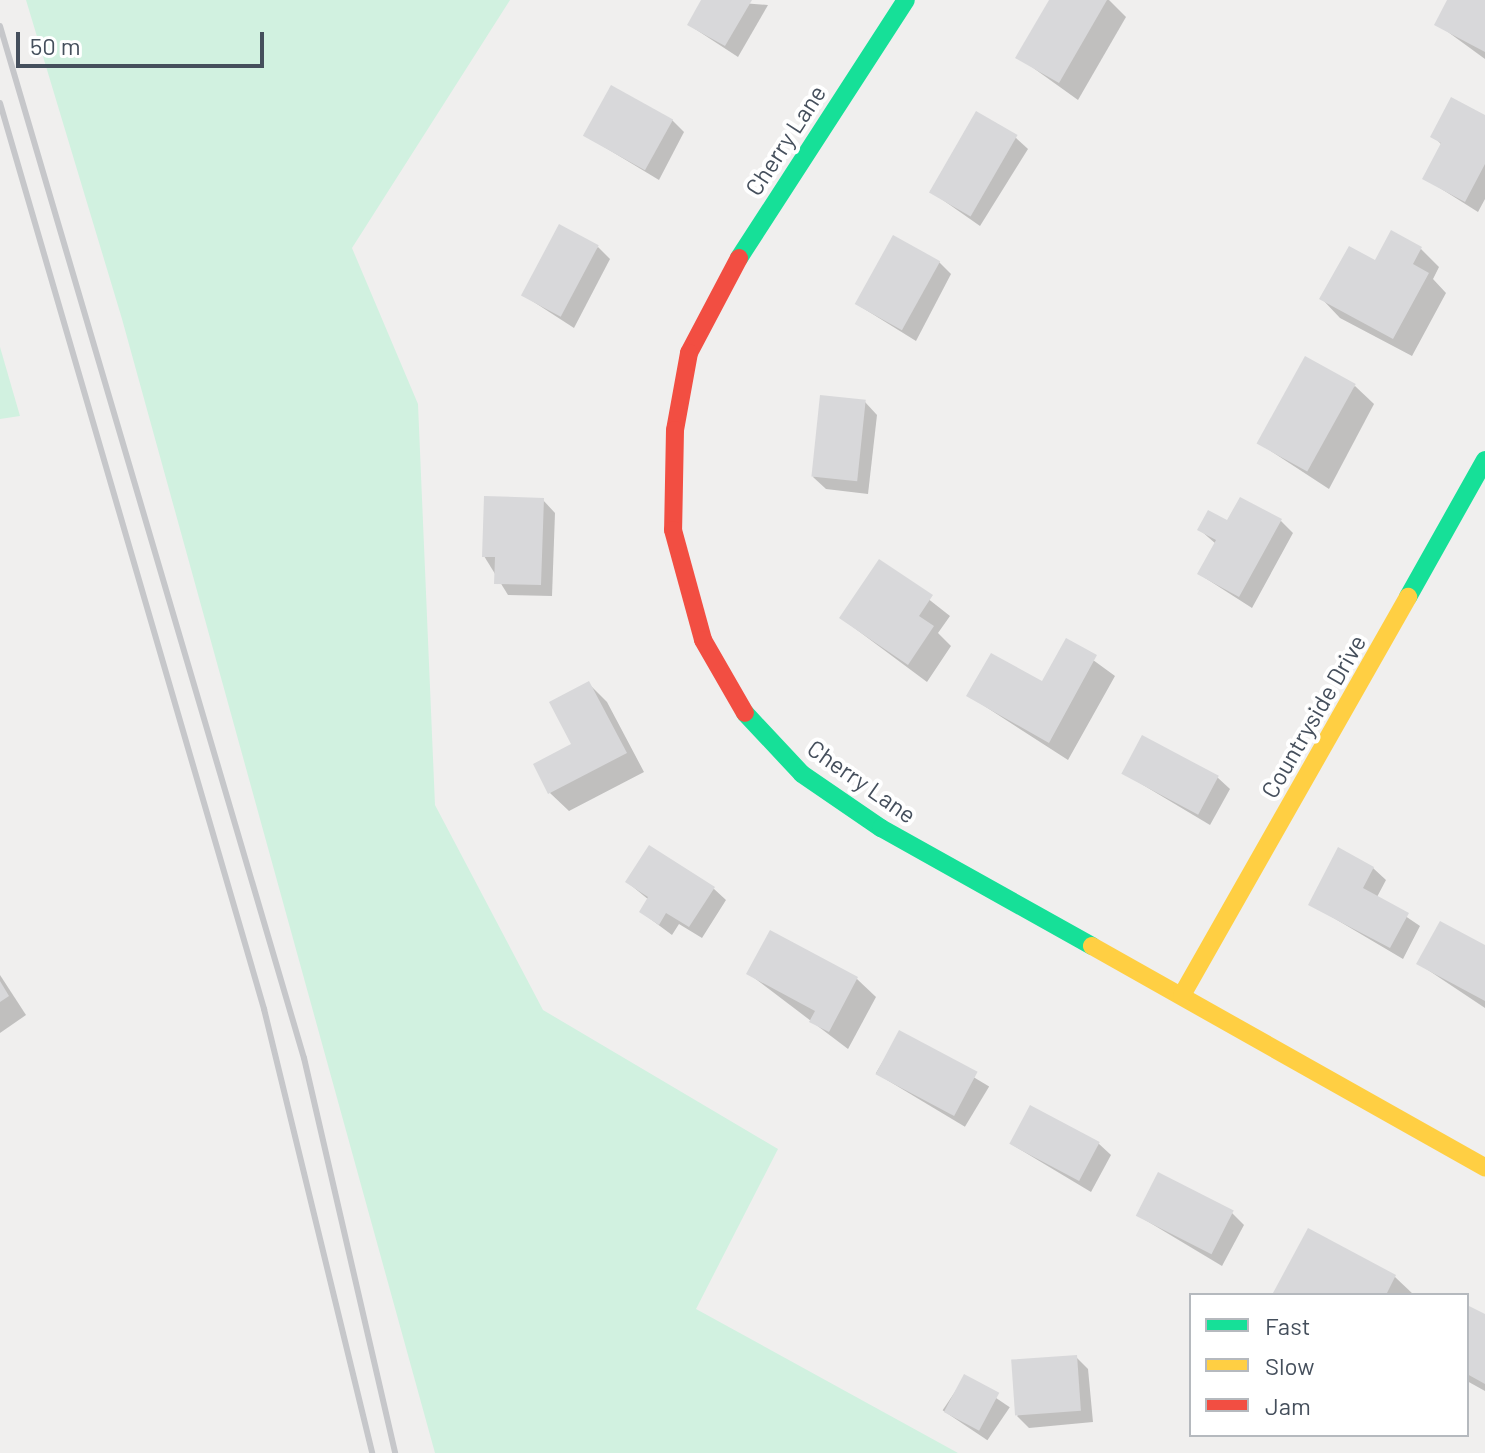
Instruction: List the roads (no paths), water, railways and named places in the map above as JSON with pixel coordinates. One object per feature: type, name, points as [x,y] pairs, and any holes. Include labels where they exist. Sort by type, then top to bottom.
[{"type":"street","name":"Cherry Lane","points":[[906,0],[747,242],[689,353],[675,430],[673,530],[703,640],[749,719],[802,774],[881,828],[1485,1167]]},
{"type":"street","name":"Countryside Drive","points":[[1182,995],[1485,460]]},
{"type":"railway","points":[[0,26],[304,1058],[395,1453]]},
{"type":"railway","points":[[0,103],[264,1009],[372,1453]]}]
